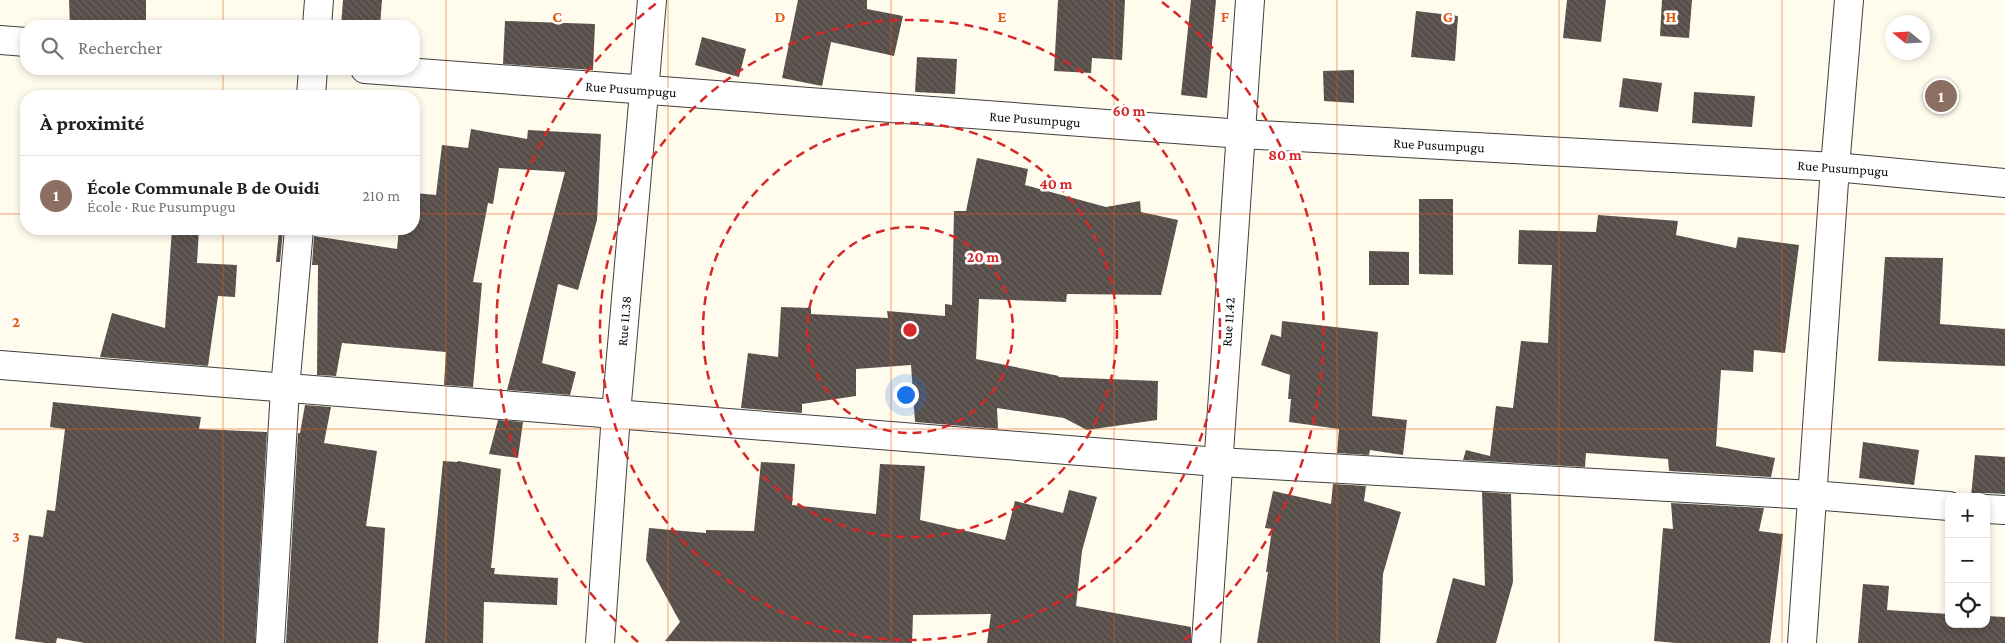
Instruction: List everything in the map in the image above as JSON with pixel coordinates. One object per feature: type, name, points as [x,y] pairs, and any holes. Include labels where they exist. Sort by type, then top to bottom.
[{"type":"street","points":[[317,20],[319,0]]},
{"type":"street","name":"Rue 11.38","points":[[600,643],[616,414],[652,0]]},
{"type":"street","name":"Rue 11.42","points":[[1206,643],[1250,0]]},
{"type":"street","points":[[1802,643],[1835,167],[1849,0]]},
{"type":"street","points":[[0,40],[20,42]]},
{"type":"street","name":"Rue Pusumpugu","points":[[420,73],[1242,134],[1835,167],[2005,183]]},
{"type":"street","points":[[311,90],[313,75]]},
{"type":"street","points":[[270,643],[285,389],[298,235]]},
{"type":"street","points":[[0,365],[1218,462],[1812,495],[1945,506]]},
{"type":"street","points":[[1990,509],[2005,510]]},
{"type":"building","points":[[69,0],[146,0],[146,20],[70,20]]},
{"type":"building","points":[[343,0],[382,0],[380,20],[341,20]]},
{"type":"building","points":[[798,0],[867,0],[867,9],[903,16],[894,56],[831,42],[822,86],[782,78]]},
{"type":"building","points":[[1058,0],[1125,0],[1122,60],[1092,58],[1091,73],[1054,71]]},
{"type":"building","points":[[1191,0],[1216,0],[1207,98],[1181,95]]},
{"type":"building","points":[[1567,0],[1606,0],[1601,42],[1563,38]]},
{"type":"building","points":[[1662,0],[1692,0],[1689,38],[1660,36]]},
{"type":"building","points":[[1416,11],[1458,16],[1455,61],[1411,57]]},
{"type":"building","points":[[505,21],[595,24],[593,70],[503,64]]},
{"type":"building","points":[[702,37],[746,49],[739,77],[695,65]]},
{"type":"building","points":[[917,57],[957,59],[955,94],[915,92]]},
{"type":"building","points":[[1354,70],[1354,103],[1324,101],[1323,71]]},
{"type":"building","points":[[1623,78],[1662,83],[1658,112],[1619,107]]},
{"type":"building","points":[[1694,92],[1755,96],[1752,127],[1692,123]]},
{"type":"building","points":[[471,129],[527,139],[528,130],[601,134],[597,220],[578,290],[558,284],[542,363],[576,372],[570,395],[507,390],[565,172],[499,168],[493,204],[488,203],[473,282],[482,283],[473,387],[444,385],[446,352],[342,343],[336,376],[317,375],[318,265],[312,265],[314,236],[397,249],[398,235],[420,235],[420,194],[436,195],[442,145],[468,148]]},
{"type":"building","points":[[977,158],[1028,169],[1025,185],[1106,207],[1140,201],[1141,212],[1178,220],[1161,295],[1067,294],[1066,302],[979,299],[976,359],[1058,377],[1158,381],[1157,420],[1087,430],[1064,418],[997,408],[998,429],[915,422],[911,365],[856,369],[856,396],[802,404],[802,413],[741,408],[748,353],[778,357],[781,307],[811,308],[811,314],[888,318],[887,311],[945,316],[945,304],[952,305],[954,211],[966,211]]},
{"type":"building","points":[[1419,199],[1453,199],[1453,275],[1419,274]]},
{"type":"building","points":[[1598,215],[1678,221],[1676,235],[1736,248],[1738,237],[1799,245],[1785,353],[1754,350],[1753,372],[1721,370],[1716,446],[1775,458],[1771,477],[1669,471],[1668,459],[1586,453],[1585,467],[1463,460],[1466,450],[1490,456],[1496,406],[1513,408],[1521,341],[1548,343],[1552,265],[1518,264],[1519,230],[1596,232]]},
{"type":"building","points":[[172,235],[199,235],[197,263],[237,265],[235,297],[218,296],[208,366],[100,357],[112,313],[165,328]]},
{"type":"building","points":[[279,235],[283,235],[280,262],[276,262]]},
{"type":"building","points":[[1369,251],[1409,252],[1409,285],[1369,285]]},
{"type":"building","points":[[1885,257],[1943,258],[1940,324],[2005,329],[2005,366],[1878,361]]},
{"type":"building","points":[[1282,321],[1378,332],[1372,416],[1407,420],[1403,455],[1370,450],[1369,455],[1337,453],[1339,429],[1289,422],[1291,399],[1288,399],[1290,375],[1261,365],[1271,334],[1281,337]]},
{"type":"building","points":[[53,402],[201,417],[199,429],[267,432],[255,643],[85,643],[57,638],[56,643],[45,643],[15,639],[29,535],[43,537],[47,510],[55,511],[65,429],[50,427]]},
{"type":"building","points":[[305,405],[331,407],[324,443],[377,451],[366,526],[385,528],[378,643],[286,643],[298,433],[300,433]]},
{"type":"building","points":[[498,420],[523,422],[518,458],[489,454]]},
{"type":"building","points":[[1863,442],[1919,450],[1914,485],[1859,478]]},
{"type":"building","points":[[1975,455],[2005,457],[2005,494],[1971,493]]},
{"type":"building","points":[[443,461],[458,461],[501,469],[491,568],[495,568],[494,574],[558,578],[557,605],[484,602],[483,643],[425,643]]},
{"type":"building","points":[[761,462],[795,464],[792,505],[876,514],[880,464],[925,466],[920,520],[1005,540],[1015,501],[1063,513],[1069,490],[1097,497],[1082,551],[1076,606],[1191,627],[1191,643],[987,643],[991,614],[913,615],[912,643],[665,641],[680,622],[646,560],[649,528],[706,533],[706,530],[754,531]]},
{"type":"building","points":[[1333,484],[1366,486],[1364,501],[1401,512],[1383,574],[1380,643],[1257,643],[1268,572],[1266,572],[1272,529],[1265,528],[1273,491],[1331,504]]},
{"type":"building","points":[[1482,492],[1511,494],[1513,582],[1496,643],[1436,643],[1453,578],[1485,586]]},
{"type":"building","points":[[1671,503],[1764,508],[1759,531],[1783,534],[1770,643],[1676,643],[1654,641],[1663,528],[1673,529]]},
{"type":"building","points":[[1863,584],[1889,586],[1887,610],[1945,614],[1945,628],[1990,628],[1990,616],[2005,617],[2005,643],[1858,643]]},
{"type":"place","name":"École Communale B de Ouidi","points":[[1941,96]]}]
